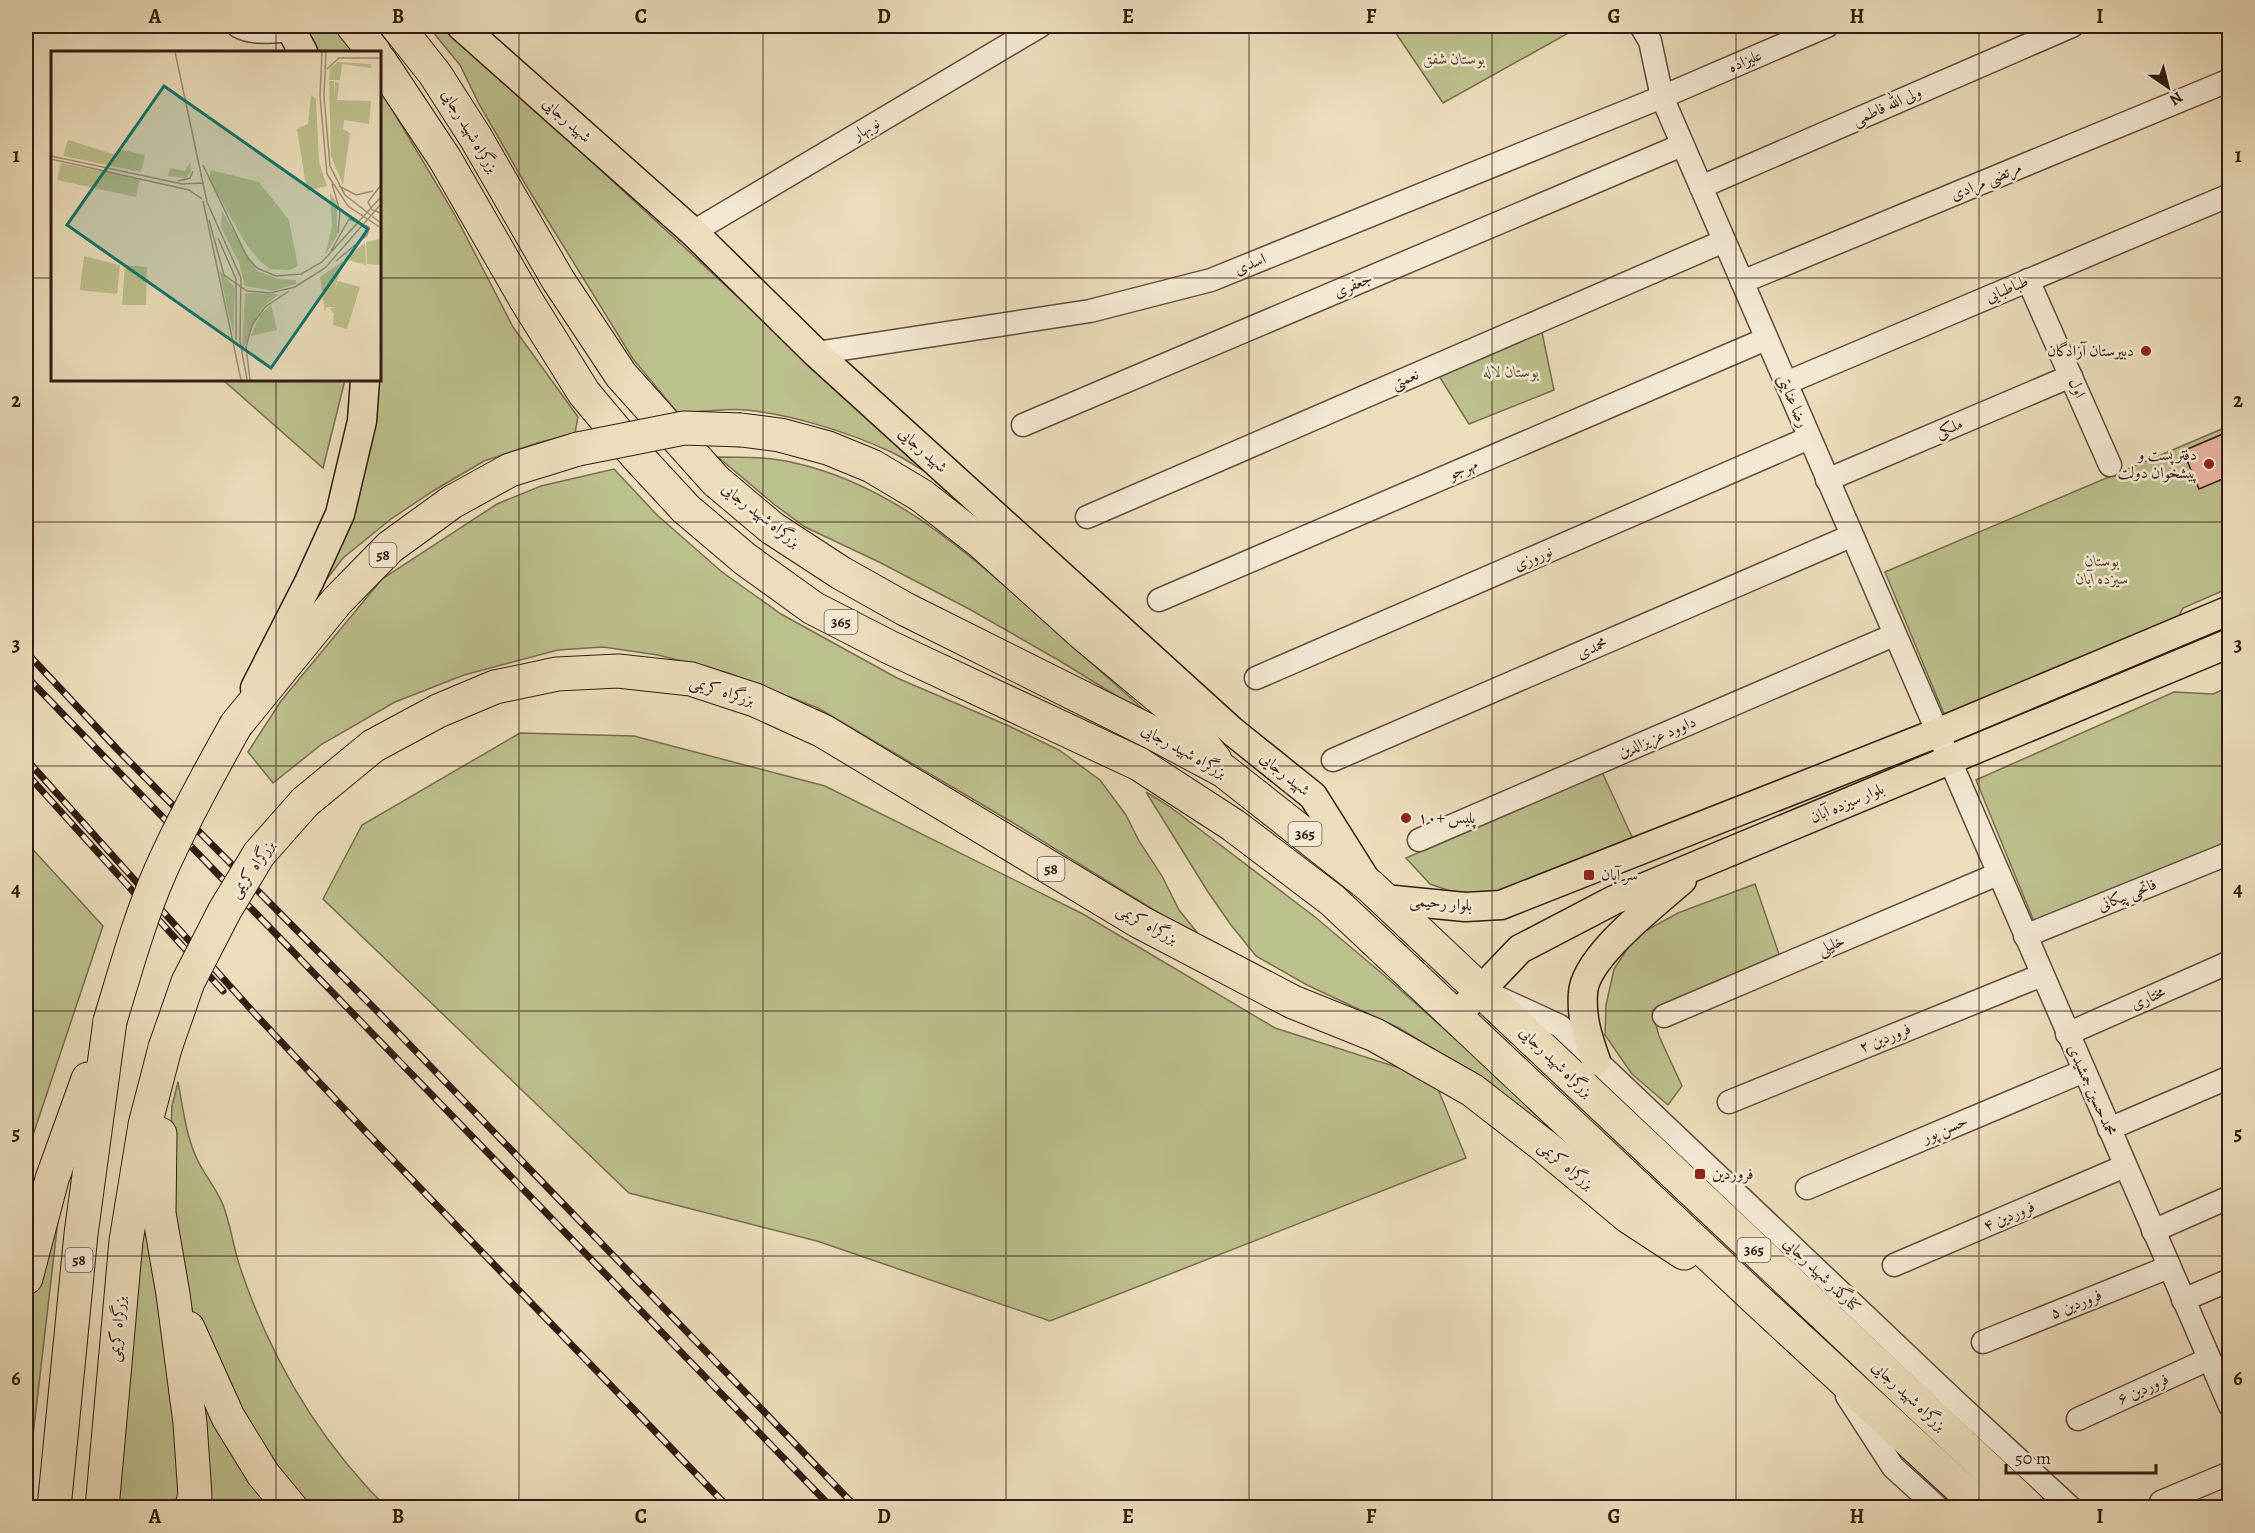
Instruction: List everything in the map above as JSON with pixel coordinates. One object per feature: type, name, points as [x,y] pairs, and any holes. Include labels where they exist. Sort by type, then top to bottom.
[{"type":"highway","points":[[353,26],[373,51]]},
{"type":"highway","name":"بزرگراه شهید رجایی","points":[[397,26],[435,74],[476,138],[558,280],[621,375],[716,481],[772,528],[841,573],[905,609],[1224,771],[1377,892],[2029,1508]]},
{"type":"highway","name":"بزرگراه شهید رجایی","points":[[381,63],[445,159],[526,300],[584,393],[636,456],[686,509],[745,559],[813,608],[889,647],[1139,764],[1224,819],[1332,900],[1828,1367],[1982,1508]]},
{"type":"highway","name":"58","points":[[54,1503],[81,1234],[110,1021],[129,958],[160,873],[203,784],[236,725],[337,602],[390,548],[452,502],[510,471],[578,449],[684,428],[741,430],[780,435],[828,448],[872,466],[922,496],[981,542],[1081,632],[1177,712],[1224,771]]},
{"type":"highway","name":"بزرگراه کریمی","points":[[102,1502],[126,1241],[145,1125],[165,1048],[188,982],[225,910],[259,854],[305,802],[373,746],[438,711],[495,687],[557,674],[618,671],[691,680],[755,700],[823,731],[1140,922],[1293,1002],[1375,1035],[1472,1090],[1543,1145],[1629,1217],[1756,1299]]},
{"type":"highway","points":[[26,1278],[52,1179],[110,1021]]},
{"type":"highway","points":[[165,1048],[160,1119],[159,1213],[173,1294],[190,1423],[195,1496],[191,1508]]},
{"type":"highway","points":[[173,1294],[228,1418],[263,1474],[291,1508]]},
{"type":"main road","name":"شهید رجایی","points":[[461,26],[693,232],[816,353],[1232,731],[1313,796],[1377,892]]},
{"type":"main road","points":[[236,725],[309,582],[340,514],[362,421],[365,381]]},
{"type":"main road","name":"بلوار سیزده آبان","points":[[1532,895],[1937,733],[2229,610]]},
{"type":"main road","name":"بلوار سیزده آبان","points":[[1481,990],[1520,949],[1614,900],[1952,768],[2229,643]]},
{"type":"main road","points":[[1596,1061],[1583,1024],[1582,990],[1594,963],[1621,934],[1697,866]]},
{"type":"main road","name":"بلوار رحیمی","points":[[1377,892],[1465,908],[1501,906],[1532,895]]},
{"type":"main road","points":[[1532,895],[1522,910],[1522,919],[1531,930],[1538,933],[1555,931]]},
{"type":"main road","points":[[1455,1017],[1481,990]]},
{"type":"street","points":[[238,26],[243,29],[295,36]]},
{"type":"street","name":"نوبهار","points":[[693,232],[1040,26]]},
{"type":"street","name":"رضا عنایتی","points":[[1641,26],[1650,40],[1662,97],[1682,145],[1952,768]]},
{"type":"street","name":"علیزاده","points":[[1662,97],[1827,26]]},
{"type":"street","name":"ولی الله فاطمی","points":[[1701,187],[2072,26]]},
{"type":"street","name":"مرتضی مرادی","points":[[1742,282],[2229,80]]},
{"type":"street","name":"اسدی","points":[[816,353],[1090,311],[1211,280],[1662,97]]},
{"type":"street","name":"جعفری","points":[[1023,425],[1682,145]]},
{"type":"street","name":"طباطبایی","points":[[1786,383],[2229,195]]},
{"type":"street","name":"نعمتی","points":[[1087,517],[1724,241]]},
{"type":"street","name":"اول","points":[[2028,280],[2110,465]]},
{"type":"street","name":"مهرجو","points":[[1160,600],[1766,339]]},
{"type":"street","name":"ملکی","points":[[1827,480],[2071,376]]},
{"type":"street","name":"نوروزی","points":[[1256,678],[1809,438]]},
{"type":"street","name":"محمدی","points":[[1333,760],[1851,536]]},
{"type":"street","name":"داوود عزیزالدین","points":[[1419,840],[1894,635]]},
{"type":"street","name":"محمدحسین جمشیدی","points":[[1952,768],[2229,1404]]},
{"type":"street","name":"فاتحی پیکانی","points":[[2025,936],[2229,853]]},
{"type":"street","name":"خلیلی","points":[[1664,1016],[1998,874]]},
{"type":"street","name":"مختاری","points":[[2067,1034],[2229,962]]},
{"type":"street","name":"فروردین ۲","points":[[1729,1102],[2042,975]]},
{"type":"street","name":"کنارگذر شهید رجایی","points":[[1481,990],[1560,1026],[2071,1508]]},
{"type":"street","name":"حسن پور","points":[[1807,1188],[2084,1071]]},
{"type":"street","points":[[2109,1129],[2229,1077]]},
{"type":"street","name":"فروردین ۴","points":[[1894,1265],[2125,1166]]},
{"type":"street","points":[[2153,1231],[2229,1197]]},
{"type":"street","name":"فروردین ۵","points":[[1983,1342],[2169,1267]]},
{"type":"street","points":[[2183,1300],[2229,1280]]},
{"type":"street","name":"فروردین ۶","points":[[2078,1419],[2209,1359]]},
{"type":"street","points":[[1828,1367],[1893,1467],[1938,1508]]},
{"type":"street","points":[[2161,1502],[2229,1473]]},
{"type":"green space","points":[[305,26],[334,26],[353,51],[318,51]]},
{"type":"green space","points":[[428,26],[445,26],[816,369],[946,485],[891,452],[839,431],[801,420],[746,410],[677,412],[633,359],[527,187],[479,104],[460,65]]},
{"type":"green space","name":"بوستان شفق","points":[[1391,26],[1581,26],[1443,103]]},
{"type":"green space","points":[[381,91],[455,215],[513,327],[578,417],[575,433],[484,461],[391,519],[343,558],[317,592],[378,381],[381,381]]},
{"type":"green space","name":"بوستان لاله","points":[[1540,323],[1554,390],[1469,424],[1434,368]]},
{"type":"green space","points":[[224,381],[345,381],[323,468]]},
{"type":"green space","name":"بوستان سیزده آبان","points":[[2229,426],[2229,588],[2183,608],[2172,630],[1947,721],[1885,572]]},
{"type":"green space","points":[[718,457],[767,458],[795,463],[831,473],[897,505],[928,525],[986,570],[1154,719],[971,610],[805,527]]},
{"type":"green space","points":[[614,469],[657,515],[722,572],[781,614],[897,678],[1059,750],[1100,780],[1126,815],[1179,910],[1204,941],[1010,821],[818,708],[728,673],[658,655],[603,647],[558,650],[464,675],[395,702],[322,744],[273,783],[248,752],[281,701],[382,579],[497,504],[541,486]]},
{"type":"green space","points":[[2229,687],[2229,846],[2035,924],[1976,780],[2174,692],[2213,694]]},
{"type":"green space","points":[[520,733],[634,736],[825,786],[1083,914],[1275,1028],[1434,1079],[1466,1158],[1050,1321],[817,1241],[629,1193],[323,899],[362,825]]},
{"type":"green space","points":[[1602,772],[1634,841],[1476,900],[1430,884],[1406,858]]},
{"type":"green space","points":[[1146,792],[1169,806],[1315,917],[1385,976],[1575,1146],[1571,1153],[1454,1061],[1399,1028],[1307,985],[1256,956],[1208,892]]},
{"type":"green space","points":[[26,842],[103,926],[26,1156]]},
{"type":"green space","points":[[1755,884],[1780,957],[1652,1011],[1659,1036],[1682,1086],[1668,1105],[1632,1074],[1605,1035],[1606,1005],[1614,969],[1636,936],[1678,913]]},
{"type":"green space","points":[[178,1082],[185,1122],[194,1152],[223,1205],[240,1267],[266,1333],[299,1396],[318,1425],[339,1454],[386,1507],[305,1507],[258,1445],[195,1319],[184,1285],[169,1175],[172,1106]]},
{"type":"green space","points":[[61,1194],[26,1496],[26,1315],[36,1272]]},
{"type":"green space","points":[[145,1207],[154,1252],[183,1494],[175,1507],[117,1508]]},
{"type":"green space","points":[[192,1366],[278,1507],[205,1507]]},
{"type":"building","name":"دفتر پست و پیشخوان دولت","points":[[2230,431],[2230,476],[2199,489],[2183,451]]},
{"type":"railway","points":[[26,652],[117,749],[377,1011],[857,1508]]},
{"type":"railway","points":[[26,676],[832,1508]]},
{"type":"railway","points":[[26,759],[255,1014],[729,1508]]},
{"type":"railway","points":[[26,773],[223,991]]},
{"type":"place","name":"دبیرستان آزادگان","points":[[2146,351]]},
{"type":"place","name":"دفتر پست و پیشخوان دولت","points":[[2209,464]]},
{"type":"place","name":"پلیس +۱۰","points":[[1406,818]]},
{"type":"place","name":"سر آبان","points":[[1589,875]]},
{"type":"place","name":"فروردین","points":[[1700,1174]]}]
